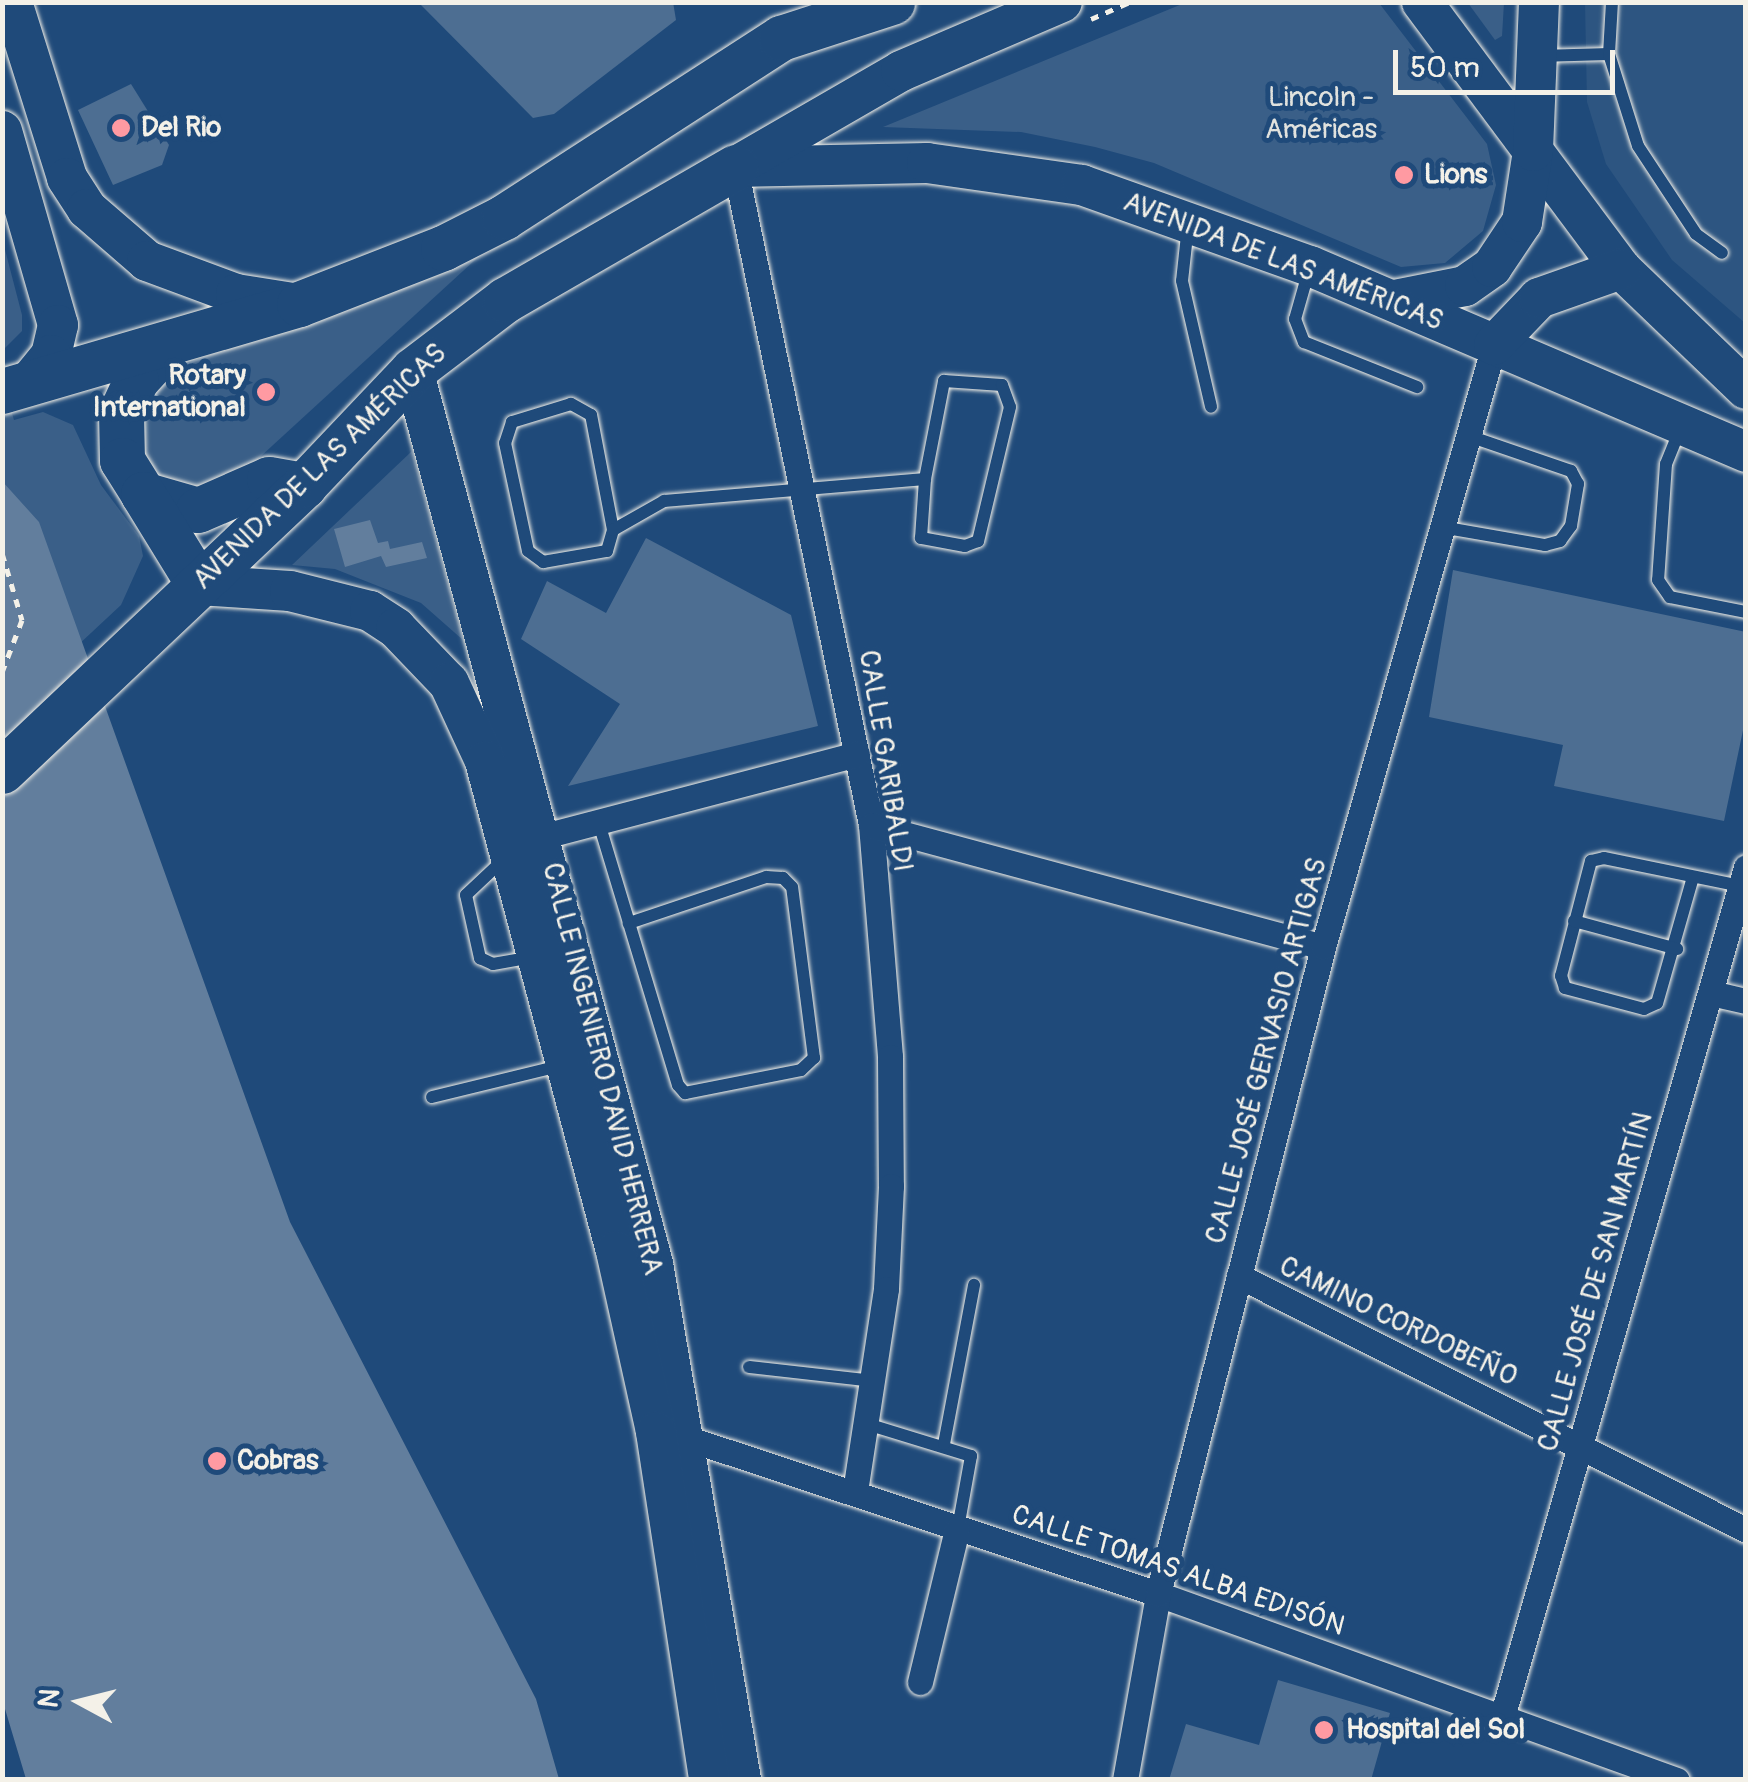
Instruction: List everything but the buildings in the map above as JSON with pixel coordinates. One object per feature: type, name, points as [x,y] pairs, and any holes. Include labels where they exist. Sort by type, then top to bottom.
[{"type":"highway","points":[[14,387],[299,304],[374,278],[504,217],[781,38],[892,2]]},
{"type":"highway","name":"AVENIDA DE LAS AMÉRICAS","points":[[2,771],[304,486],[413,370],[506,300],[734,167]]},
{"type":"highway","points":[[504,217],[513,260],[506,300]]},
{"type":"highway","points":[[170,342],[136,380],[120,412],[122,460],[199,585]]},
{"type":"highway","points":[[143,494],[198,510],[269,480],[304,486]]},
{"type":"main road","points":[[12,2],[66,178],[86,209],[146,260],[236,294],[299,304]]},
{"type":"main road","points":[[781,38],[836,2]]},
{"type":"main road","points":[[734,167],[901,71],[1062,2]]},
{"type":"main road","points":[[1422,2],[1621,269],[1746,388]]},
{"type":"main road","points":[[1388,301],[1442,296],[1492,267],[1522,222],[1533,152],[1539,2]]},
{"type":"main road","points":[[2,131],[58,324],[51,355],[14,387]]},
{"type":"main road","name":"AVENIDA DE LAS AMÉRICAS","points":[[734,167],[927,163],[1082,185],[1190,219],[1310,266],[1746,452]]},
{"type":"main road","points":[[1494,345],[1539,298],[1621,269]]},
{"type":"main road","name":"CALLE INGENIERO DAVID HERRERA","points":[[413,370],[502,755],[584,1061],[672,1434],[741,1780]]},
{"type":"main road","name":"CALLE INGENIERO DAVID HERRERA","points":[[199,585],[290,591],[370,611],[396,628],[449,683],[502,755]]},
{"type":"main road","name":"CALLE INGENIERO DAVID HERRERA","points":[[527,840],[540,956],[584,1061]]},
{"type":"main road","name":"CALLE INGENIERO DAVID HERRERA","points":[[672,1434],[710,1780]]},
{"type":"street","name":"CALLE GARIBALDI","points":[[734,167],[805,486],[871,825],[890,1057],[892,1186],[874,1381],[855,1492]]},
{"type":"street","name":"CALLE JOSÉ GERVASIO ARTIGAS","points":[[1125,1780],[1158,1594],[1323,947],[1465,435],[1494,345]]},
{"type":"street","points":[[527,840],[598,818],[858,754]]},
{"type":"street","points":[[871,825],[1323,947]]},
{"type":"street","name":"CALLE JOSÉ DE SAN MARTÍN","points":[[1502,1714],[1743,876]]},
{"type":"street","points":[[1711,993],[1746,1001]]},
{"type":"street","name":"CAMINO CORDOBEÑO","points":[[1239,1276],[1746,1530]]},
{"type":"street","name":"CALLE TOMAS ALBA EDISÓN","points":[[672,1434],[1158,1594],[1502,1714],[1633,1773],[1678,1780]]},
{"type":"street","points":[[920,1682],[957,1529]]},
{"type":"lane","points":[[1612,2],[1610,54],[1619,103],[1638,146],[1696,234],[1722,253]]},
{"type":"lane","points":[[1537,56],[1610,54]]},
{"type":"lane","points":[[1190,219],[1182,281],[1211,407]]},
{"type":"lane","points":[[1310,266],[1295,319],[1304,342],[1417,386]]},
{"type":"lane","points":[[944,381],[1002,385],[1010,407],[978,541],[933,544],[921,538],[925,479],[944,381]]},
{"type":"lane","points":[[613,530],[591,415],[571,404],[512,422],[505,443],[528,551],[552,563],[607,551],[613,530],[664,500],[925,479]]},
{"type":"lane","points":[[1682,424],[1666,464],[1658,580],[1670,596],[1746,612]]},
{"type":"lane","points":[[1442,528],[1545,545],[1560,541],[1571,526],[1578,484],[1570,471],[1465,435]]},
{"type":"lane","points":[[598,818],[629,923],[685,1093],[801,1070],[814,1058],[792,887],[783,878],[629,923]]},
{"type":"lane","points":[[527,840],[466,895],[480,958],[493,964],[540,956]]},
{"type":"lane","points":[[1694,877],[1666,990],[1644,1009],[1571,993],[1560,976],[1587,864],[1596,858],[1694,877],[1743,876]]},
{"type":"lane","points":[[1574,921],[1677,949]]},
{"type":"lane","points":[[432,1097],[584,1061]]},
{"type":"lane","points":[[944,1444],[974,1285]]},
{"type":"lane","points":[[750,1367],[874,1381]]},
{"type":"lane","points":[[867,1424],[944,1444],[971,1456],[957,1529]]},
{"type":"path","points":[[2,552],[22,620],[2,672]]},
{"type":"shaded area","points":[[1585,3],[1745,3],[1745,323],[1672,260],[1606,164],[1587,102]]},
{"type":"shaded area","name":"Cobras","points":[[2,481],[39,522],[290,1222],[536,1699],[559,1779],[26,1779],[2,1699]]},
{"type":"shaded area","points":[[370,520],[378,543],[388,541],[390,549],[422,542],[427,558],[386,567],[381,556],[345,567],[334,529]]},
{"type":"green space","name":"Lincoln - Américas","points":[[1187,2],[1379,3],[1487,144],[1496,185],[1483,231],[1445,263],[1401,267],[1154,163],[1095,147],[1021,132],[883,127]]},
{"type":"green space","points":[[1468,3],[1504,3],[1502,36],[1495,40]]},
{"type":"green space","points":[[3,242],[22,315],[22,331],[3,350]]},
{"type":"green space","points":[[487,249],[225,489],[168,490],[137,456],[140,406],[178,367]]},
{"type":"green space","points":[[2,380],[14,420],[43,412],[73,425],[101,485],[139,536],[143,556],[121,605],[3,715]]},
{"type":"green space","points":[[412,451],[463,640],[421,603],[335,569],[292,565]]},
{"type":"place","name":"Del Rio","points":[[121,128]]},
{"type":"place","name":"Lions","points":[[1404,175]]},
{"type":"place","name":"Rotary International","points":[[266,392]]},
{"type":"place","name":"Cobras","points":[[217,1461]]},
{"type":"place","name":"Hospital del Sol","points":[[1324,1730]]}]
